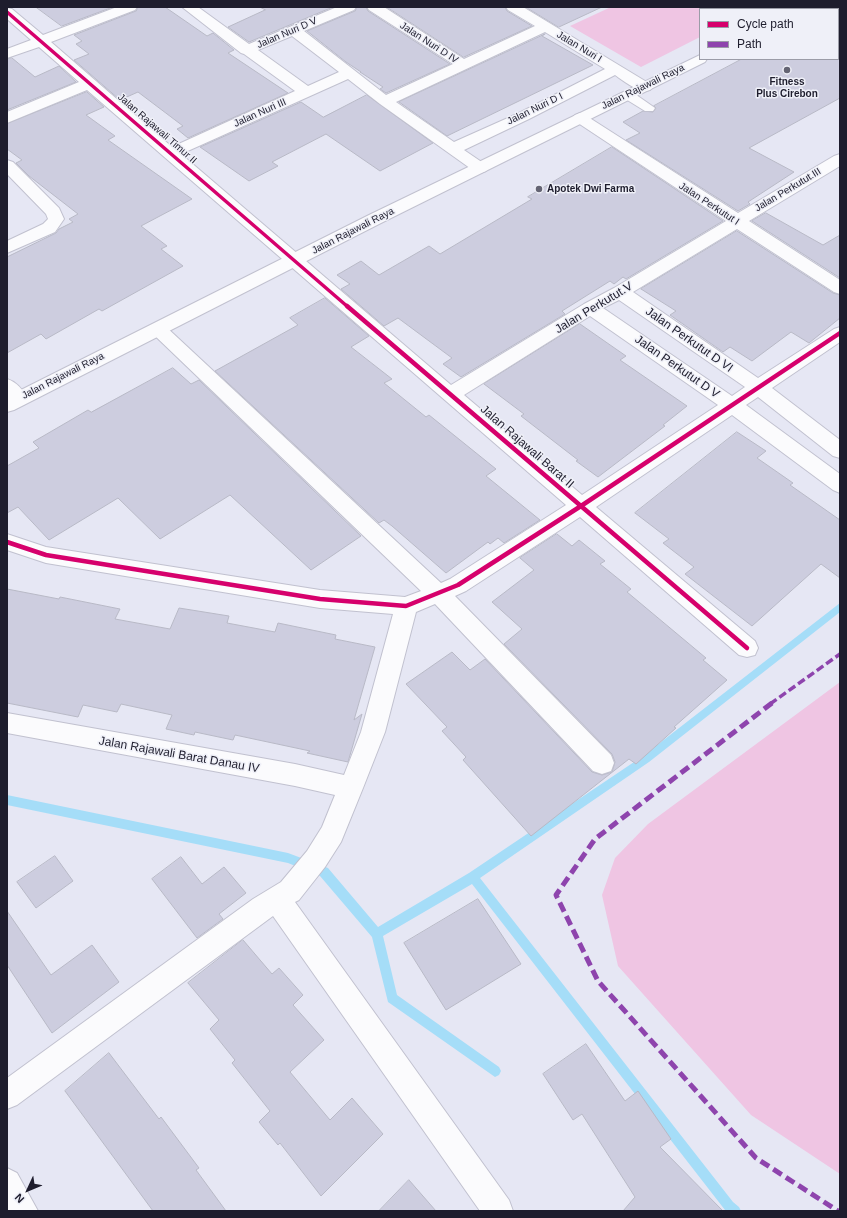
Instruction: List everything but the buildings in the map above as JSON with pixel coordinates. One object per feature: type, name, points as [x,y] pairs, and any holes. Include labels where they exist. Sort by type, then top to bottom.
[{"type":"street","points":[[7,54],[130,7]]},
{"type":"street","points":[[189,7],[246,50],[306,92]]},
{"type":"street","name":"Jalan Nuri D V","points":[[246,50],[349,7]]},
{"type":"street","name":"Jalan Nuri D IV","points":[[374,7],[470,62]]},
{"type":"street","points":[[395,7],[470,62]]},
{"type":"street","name":"Jalan Nuri I","points":[[513,7],[645,87]]},
{"type":"street","name":"Jalan Rajawali Timur II","points":[[7,12],[295,260]]},
{"type":"street","points":[[385,101],[546,26]]},
{"type":"street","points":[[294,30],[385,101],[480,168]]},
{"type":"street","name":"Jalan Rajawali Raya","points":[[11,397],[158,329],[699,60]]},
{"type":"street","name":"Jalan Nuri D I","points":[[453,149],[524,116],[616,69]]},
{"type":"street","name":"Jalan Nuri III","points":[[171,154],[349,73]]},
{"type":"street","points":[[7,118],[90,83]]},
{"type":"street","name":"Jalan Perkutut I","points":[[580,118],[840,288]]},
{"type":"street","name":"Jalan Perkutut.III","points":[[736,221],[840,159]]},
{"type":"street","points":[[7,165],[53,212],[56,219],[49,228],[14,244],[7,228]]},
{"type":"street","name":"Jalan Perkutut.V","points":[[451,394],[590,308],[620,292],[736,221]]},
{"type":"street","name":"Jalan Rajawali Barat II","points":[[295,260],[747,648]]},
{"type":"street","name":"Jalan Perkutut D VI","points":[[620,292],[759,388]]},
{"type":"street","name":"Jalan Perkutut D V","points":[[590,308],[732,406],[840,485]]},
{"type":"street","points":[[158,329],[439,594],[602,763]]},
{"type":"street","points":[[7,542],[46,555],[320,599],[406,606],[439,594],[458,585],[581,506],[840,333]]},
{"type":"street","points":[[759,388],[840,451]]},
{"type":"street","points":[[7,1095],[262,908],[283,895],[316,859],[332,834],[373,732],[406,606]]},
{"type":"street","name":"Jalan Rajawali Barat Danau IV","points":[[7,723],[295,775],[351,788]]},
{"type":"street","points":[[283,895],[498,1211]]},
{"type":"street","points":[[7,1183],[23,1211]]},
{"type":"lane","points":[[628,95],[649,108]]},
{"type":"shaded area","points":[[611,7],[763,7],[699,8],[699,38],[641,67],[570,26]]},
{"type":"shaded area","points":[[840,682],[840,1174],[751,1115],[618,966],[602,895],[615,858],[648,824]]},
{"type":"waterway","points":[[473,877],[646,759],[840,607]]},
{"type":"waterway","points":[[7,800],[288,858],[324,872],[377,934]]},
{"type":"waterway","points":[[377,934],[473,877]]},
{"type":"waterway","points":[[473,877],[666,1123],[729,1206],[735,1211]]},
{"type":"waterway","points":[[377,934],[392,998],[495,1071]]},
{"type":"marked path","points":[[838,1211],[756,1158],[598,981],[556,895],[595,839],[764,709],[840,654]]},
{"type":"cycle path","points":[[7,12],[313,277],[747,648]]},
{"type":"cycle path","points":[[7,542],[46,555],[320,599],[406,606],[458,585],[581,506],[840,333]]},
{"type":"place","name":"Fitness Plus Cirebon","points":[[787,70]]},
{"type":"place","name":"Apotek Dwi Farma","points":[[539,189]]}]
